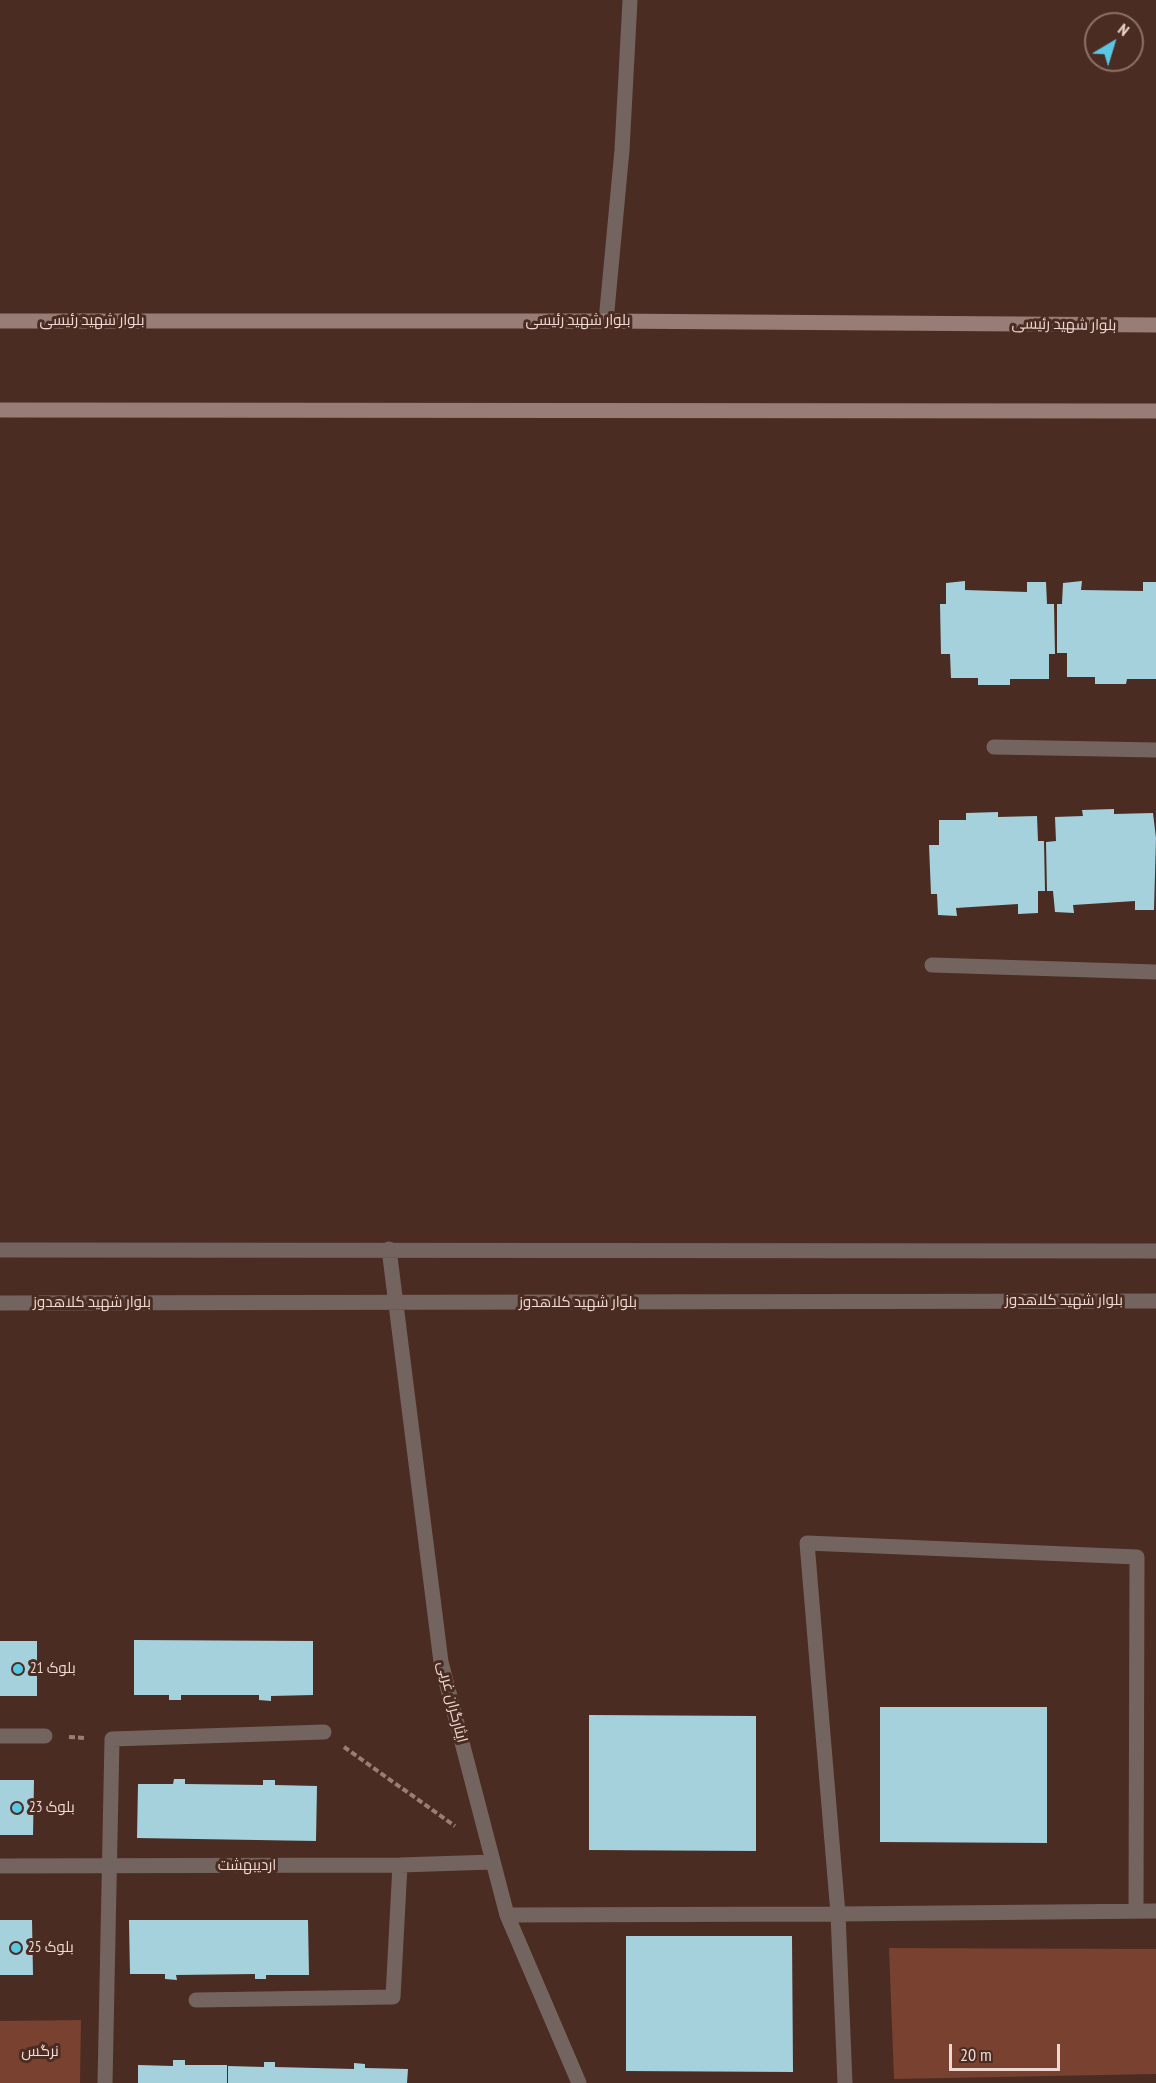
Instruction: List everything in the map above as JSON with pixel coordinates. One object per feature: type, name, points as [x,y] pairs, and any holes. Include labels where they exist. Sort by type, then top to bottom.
[{"type":"main road","name":"بلوار شهید رئیسی","points":[[0,321],[606,321],[1156,326]]},
{"type":"main road","points":[[0,410],[1156,411]]},
{"type":"street","points":[[606,321],[622,150],[630,0]]},
{"type":"street","points":[[994,747],[1156,750]]},
{"type":"street","points":[[932,965],[1156,972]]},
{"type":"street","name":"ایثارگران غربی","points":[[389,1249],[441,1662],[507,1916],[579,2083]]},
{"type":"street","points":[[0,1250],[1156,1251]]},
{"type":"street","name":"بلوار شهید کلاهدوز","points":[[0,1303],[1156,1301]]},
{"type":"street","points":[[845,2083],[838,1914],[807,1543],[1137,1557],[1136,1911]]},
{"type":"street","points":[[105,2083],[111,1739],[324,1732]]},
{"type":"street","points":[[0,1736],[45,1736]]},
{"type":"street","name":"اردیبهشت","points":[[0,1866],[399,1865],[491,1857]]},
{"type":"street","points":[[196,2000],[393,1997],[399,1865]]},
{"type":"street","points":[[507,1916],[1156,1911]]},
{"type":"path","points":[[324,1732],[491,1857]]},
{"type":"path","points":[[45,1736],[111,1739]]},
{"type":"green space","points":[[889,1948],[1156,1949],[1156,2074],[894,2079]]},
{"type":"green space","name":"نرگس","points":[[81,2020],[80,2083],[0,2083],[0,2021]]},
{"type":"building","points":[[965,581],[965,590],[1027,592],[1027,582],[1046,582],[1047,604],[1054,604],[1055,654],[1049,654],[1049,679],[1010,679],[1010,685],[978,685],[978,678],[951,678],[950,654],[941,654],[940,604],[946,604],[946,583]]},
{"type":"building","points":[[1082,581],[1081,590],[1143,591],[1143,582],[1156,582],[1156,679],[1127,679],[1126,684],[1095,684],[1095,677],[1067,677],[1067,653],[1057,653],[1057,604],[1062,604],[1063,583]]},
{"type":"building","points":[[1114,809],[1114,814],[1153,813],[1156,838],[1154,910],[1135,910],[1135,901],[1073,905],[1074,913],[1055,912],[1053,891],[1047,891],[1046,842],[1056,841],[1055,817],[1083,816],[1082,810]]},
{"type":"building","points":[[998,812],[998,817],[1037,816],[1038,841],[1044,841],[1045,891],[1038,891],[1038,913],[1018,914],[1018,904],[956,908],[957,916],[938,915],[937,894],[931,894],[929,845],[939,845],[939,820],[966,820],[966,813]]},
{"type":"building","points":[[134,1640],[313,1641],[313,1695],[271,1696],[271,1701],[259,1700],[259,1695],[181,1695],[181,1700],[169,1700],[169,1695],[134,1695]]},
{"type":"building","name":"بلوک 21","points":[[0,1641],[37,1641],[37,1696],[0,1696]]},
{"type":"building","points":[[880,1707],[1047,1707],[1047,1843],[880,1842]]},
{"type":"building","points":[[589,1715],[756,1716],[756,1851],[589,1850]]},
{"type":"building","points":[[174,1779],[185,1779],[185,1784],[263,1785],[263,1780],[275,1780],[275,1785],[317,1786],[316,1841],[137,1838],[138,1784],[173,1784]]},
{"type":"building","name":"بلوک 23","points":[[0,1780],[34,1780],[33,1835],[0,1835]]},
{"type":"building","name":"بلوک 25","points":[[0,1920],[32,1920],[33,1975],[0,1975]]},
{"type":"building","points":[[129,1920],[308,1920],[309,1975],[266,1975],[266,1979],[255,1979],[255,1974],[176,1975],[177,1980],[165,1979],[165,1974],[130,1974]]},
{"type":"building","points":[[626,1936],[792,1936],[793,2072],[626,2071]]},
{"type":"building","points":[[173,2060],[185,2060],[185,2065],[227,2065],[227,2083],[138,2083],[138,2065],[173,2066]]},
{"type":"building","points":[[264,2062],[275,2062],[275,2067],[354,2069],[354,2063],[365,2064],[365,2068],[408,2069],[407,2083],[228,2083],[228,2066],[264,2067]]},
{"type":"place","name":"بلوک 21","points":[[18,1669]]},
{"type":"place","name":"بلوک 23","points":[[17,1808]]},
{"type":"place","name":"بلوک 25","points":[[16,1948]]}]
